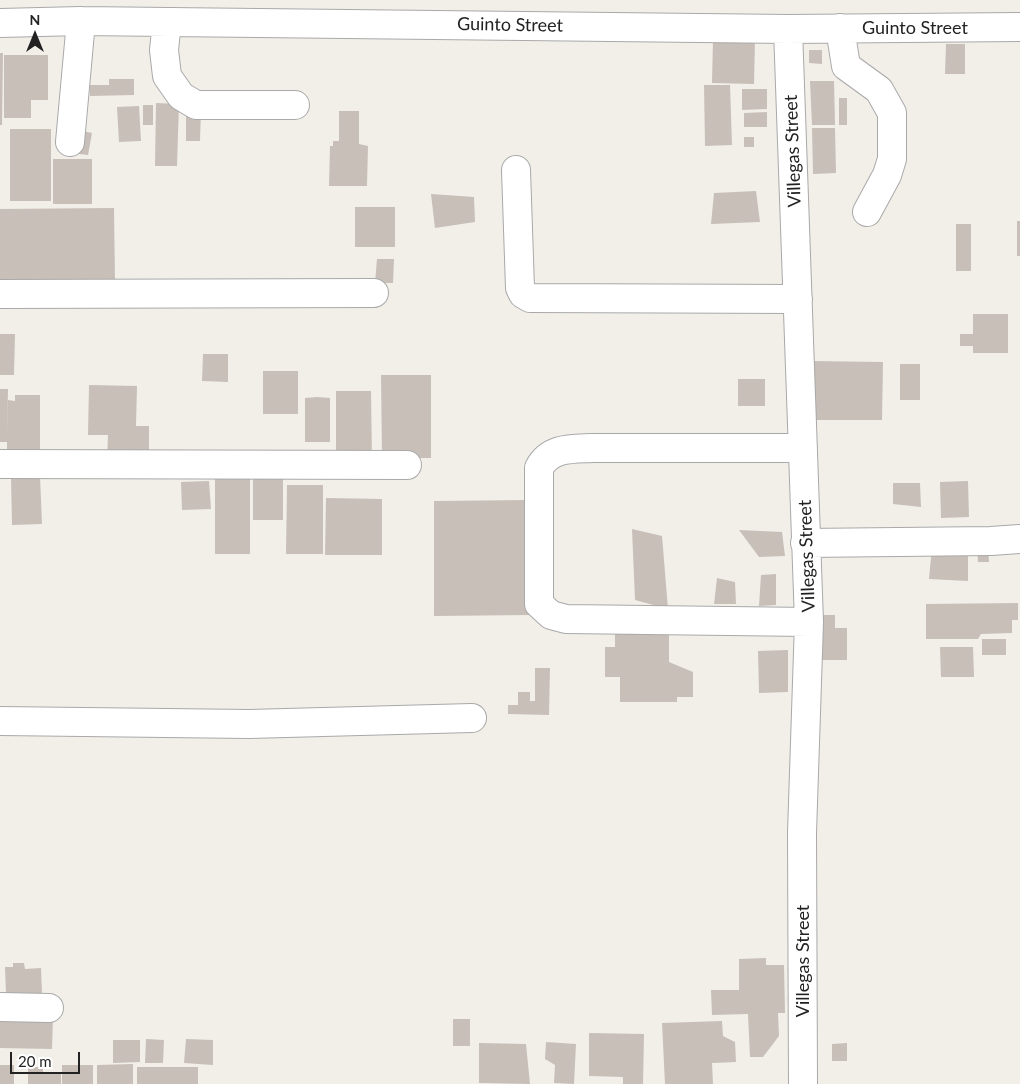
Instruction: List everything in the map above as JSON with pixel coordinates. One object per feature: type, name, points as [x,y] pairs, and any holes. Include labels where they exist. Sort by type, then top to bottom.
[{"type":"street","name":"Guinto Street","points":[[0,23],[81,21],[167,22],[346,12],[788,28],[1020,27]]},
{"type":"street","points":[[70,142],[81,21]]},
{"type":"street","points":[[167,22],[164,50],[167,76],[180,96],[196,105],[295,105]]},
{"type":"street","name":"Villegas Street","points":[[788,28],[809,622],[802,833],[803,1084]]},
{"type":"street","points":[[840,28],[846,66],[879,90],[892,113],[892,159],[887,175],[867,212]]},
{"type":"street","points":[[516,170],[520,288],[523,294],[530,298],[798,300]]},
{"type":"street","points":[[0,294],[374,293]]},
{"type":"street","points":[[803,448],[592,448],[566,449],[553,453],[544,459],[539,468],[537,579],[539,604],[551,615],[566,618],[809,622]]},
{"type":"street","points":[[0,464],[407,465]]},
{"type":"street","points":[[805,544],[991,541],[1020,538]]},
{"type":"street","points":[[0,720],[249,724],[472,718]]},
{"type":"street","points":[[0,1008],[49,1008]]},
{"type":"building","points":[[713,38],[755,38],[754,84],[712,83]]},
{"type":"building","points":[[946,44],[965,44],[965,74],[945,74]]},
{"type":"building","points":[[809,50],[822,50],[822,64],[809,63]]},
{"type":"building","points":[[0,53],[3,53],[2,125],[0,125]]},
{"type":"building","points":[[4,55],[48,55],[48,100],[31,100],[31,118],[4,118]]},
{"type":"building","points":[[109,79],[134,79],[134,95],[90,96],[90,85],[109,85]]},
{"type":"building","points":[[810,81],[834,81],[835,125],[812,125]]},
{"type":"building","points":[[704,85],[730,85],[732,145],[705,146]]},
{"type":"building","points":[[742,89],[767,89],[767,109],[742,110]]},
{"type":"building","points":[[839,98],[847,98],[847,125],[839,125]]},
{"type":"building","points":[[156,103],[179,104],[177,166],[155,166]]},
{"type":"building","points":[[143,105],[153,105],[153,125],[143,125]]},
{"type":"building","points":[[139,106],[141,141],[119,142],[117,107]]},
{"type":"building","points":[[186,109],[201,109],[200,141],[186,141]]},
{"type":"building","points":[[339,111],[359,111],[359,144],[368,146],[367,186],[329,186],[330,146],[333,146],[333,141],[339,141]]},
{"type":"building","points":[[767,112],[767,127],[744,127],[744,113]]},
{"type":"building","points":[[812,128],[835,128],[836,173],[813,174]]},
{"type":"building","points":[[10,129],[51,129],[51,201],[10,201]]},
{"type":"building","points":[[83,131],[92,133],[88,155],[79,154]]},
{"type":"building","points":[[744,137],[754,137],[754,147],[744,147]]},
{"type":"building","points":[[53,159],[92,159],[92,204],[53,204]]},
{"type":"building","points":[[756,191],[760,222],[711,224],[714,193]]},
{"type":"building","points":[[431,194],[474,197],[475,222],[435,228]]},
{"type":"building","points":[[355,207],[395,207],[395,247],[355,247]]},
{"type":"building","points":[[114,208],[115,283],[0,284],[0,209]]},
{"type":"building","points":[[1017,221],[1020,221],[1020,256],[1017,256]]},
{"type":"building","points":[[956,224],[971,224],[971,271],[956,271]]},
{"type":"building","points":[[377,259],[394,259],[393,283],[375,283]]},
{"type":"building","points":[[973,314],[1008,314],[1008,353],[973,353],[973,346],[960,346],[960,334],[973,334]]},
{"type":"building","points":[[0,334],[15,334],[14,375],[0,375]]},
{"type":"building","points":[[203,354],[228,354],[228,382],[202,381]]},
{"type":"building","points":[[809,361],[883,362],[882,420],[814,420]]},
{"type":"building","points":[[900,364],[920,364],[920,400],[900,400]]},
{"type":"building","points":[[263,371],[298,371],[298,414],[263,414]]},
{"type":"building","points":[[381,375],[431,375],[431,458],[382,458]]},
{"type":"building","points":[[738,379],[765,379],[765,406],[738,406]]},
{"type":"building","points":[[89,385],[137,386],[136,426],[149,426],[149,456],[107,461],[108,435],[88,435]]},
{"type":"building","points":[[0,389],[8,389],[7,435],[8,400],[15,401],[15,395],[40,395],[40,456],[7,456],[7,442],[0,442]]},
{"type":"building","points":[[336,391],[371,391],[372,462],[336,462]]},
{"type":"building","points":[[305,398],[330,398],[330,442],[305,442]]},
{"type":"building","points":[[215,474],[250,474],[250,554],[215,554]]},
{"type":"building","points":[[40,476],[42,524],[12,525],[11,477]]},
{"type":"building","points":[[253,477],[283,477],[283,520],[253,520]]},
{"type":"building","points":[[209,481],[211,509],[182,510],[181,482]]},
{"type":"building","points":[[968,481],[969,517],[941,518],[940,482]]},
{"type":"building","points":[[893,483],[920,483],[921,507],[893,504]]},
{"type":"building","points":[[287,485],[323,485],[323,554],[286,554]]},
{"type":"building","points":[[326,498],[382,499],[382,555],[325,555]]},
{"type":"building","points":[[529,500],[530,615],[434,616],[434,501]]},
{"type":"building","points":[[632,529],[662,536],[668,609],[635,600]]},
{"type":"building","points":[[739,530],[782,532],[785,556],[759,557]]},
{"type":"building","points":[[977,545],[988,545],[989,562],[978,562]]},
{"type":"building","points":[[932,547],[968,550],[968,581],[929,579]]},
{"type":"building","points":[[776,574],[776,605],[759,606],[761,575]]},
{"type":"building","points":[[717,578],[735,582],[736,604],[714,604]]},
{"type":"building","points":[[1018,603],[1018,620],[1012,620],[1012,633],[981,634],[978,639],[926,639],[926,604]]},
{"type":"building","points":[[815,615],[835,615],[835,628],[847,628],[847,660],[815,660]]},
{"type":"building","points":[[615,625],[669,625],[669,662],[693,672],[693,697],[677,697],[677,702],[620,702],[620,677],[605,677],[605,647],[615,647]]},
{"type":"building","points":[[982,639],[1006,639],[1006,655],[982,655]]},
{"type":"building","points":[[940,647],[973,647],[974,677],[941,677]]},
{"type":"building","points":[[788,650],[788,692],[759,693],[758,651]]},
{"type":"building","points":[[535,668],[550,668],[549,715],[508,714],[508,705],[518,705],[518,692],[530,692],[530,701],[535,701]]},
{"type":"building","points":[[766,958],[766,965],[784,965],[785,1013],[778,1013],[779,1036],[763,1057],[750,1057],[748,1014],[712,1015],[711,990],[739,990],[739,959]]},
{"type":"building","points":[[13,963],[24,963],[25,969],[41,968],[42,993],[6,994],[5,967],[13,967]]},
{"type":"building","points":[[0,1016],[53,1017],[52,1049],[0,1048]]},
{"type":"building","points":[[453,1019],[470,1019],[470,1046],[453,1046]]},
{"type":"building","points":[[722,1021],[723,1036],[735,1042],[736,1062],[712,1063],[713,1084],[665,1084],[662,1023]]},
{"type":"building","points":[[589,1033],[644,1034],[643,1084],[623,1084],[623,1077],[589,1076]]},
{"type":"building","points":[[146,1039],[164,1040],[163,1063],[145,1063]]},
{"type":"building","points":[[186,1039],[213,1040],[213,1065],[184,1063]]},
{"type":"building","points":[[113,1040],[140,1040],[140,1062],[113,1063]]},
{"type":"building","points":[[546,1042],[576,1044],[574,1084],[554,1083],[555,1065],[545,1059]]},
{"type":"building","points":[[479,1043],[526,1044],[530,1084],[479,1083]]},
{"type":"building","points":[[847,1043],[847,1061],[832,1061],[832,1044]]},
{"type":"building","points":[[133,1064],[133,1084],[97,1084],[97,1065]]},
{"type":"building","points":[[0,1065],[14,1065],[14,1084],[0,1084]]},
{"type":"building","points":[[62,1065],[93,1065],[93,1084],[62,1084]]},
{"type":"building","points":[[28,1067],[43,1067],[43,1072],[61,1072],[61,1084],[28,1084]]},
{"type":"building","points":[[137,1067],[198,1067],[198,1084],[137,1084]]}]
